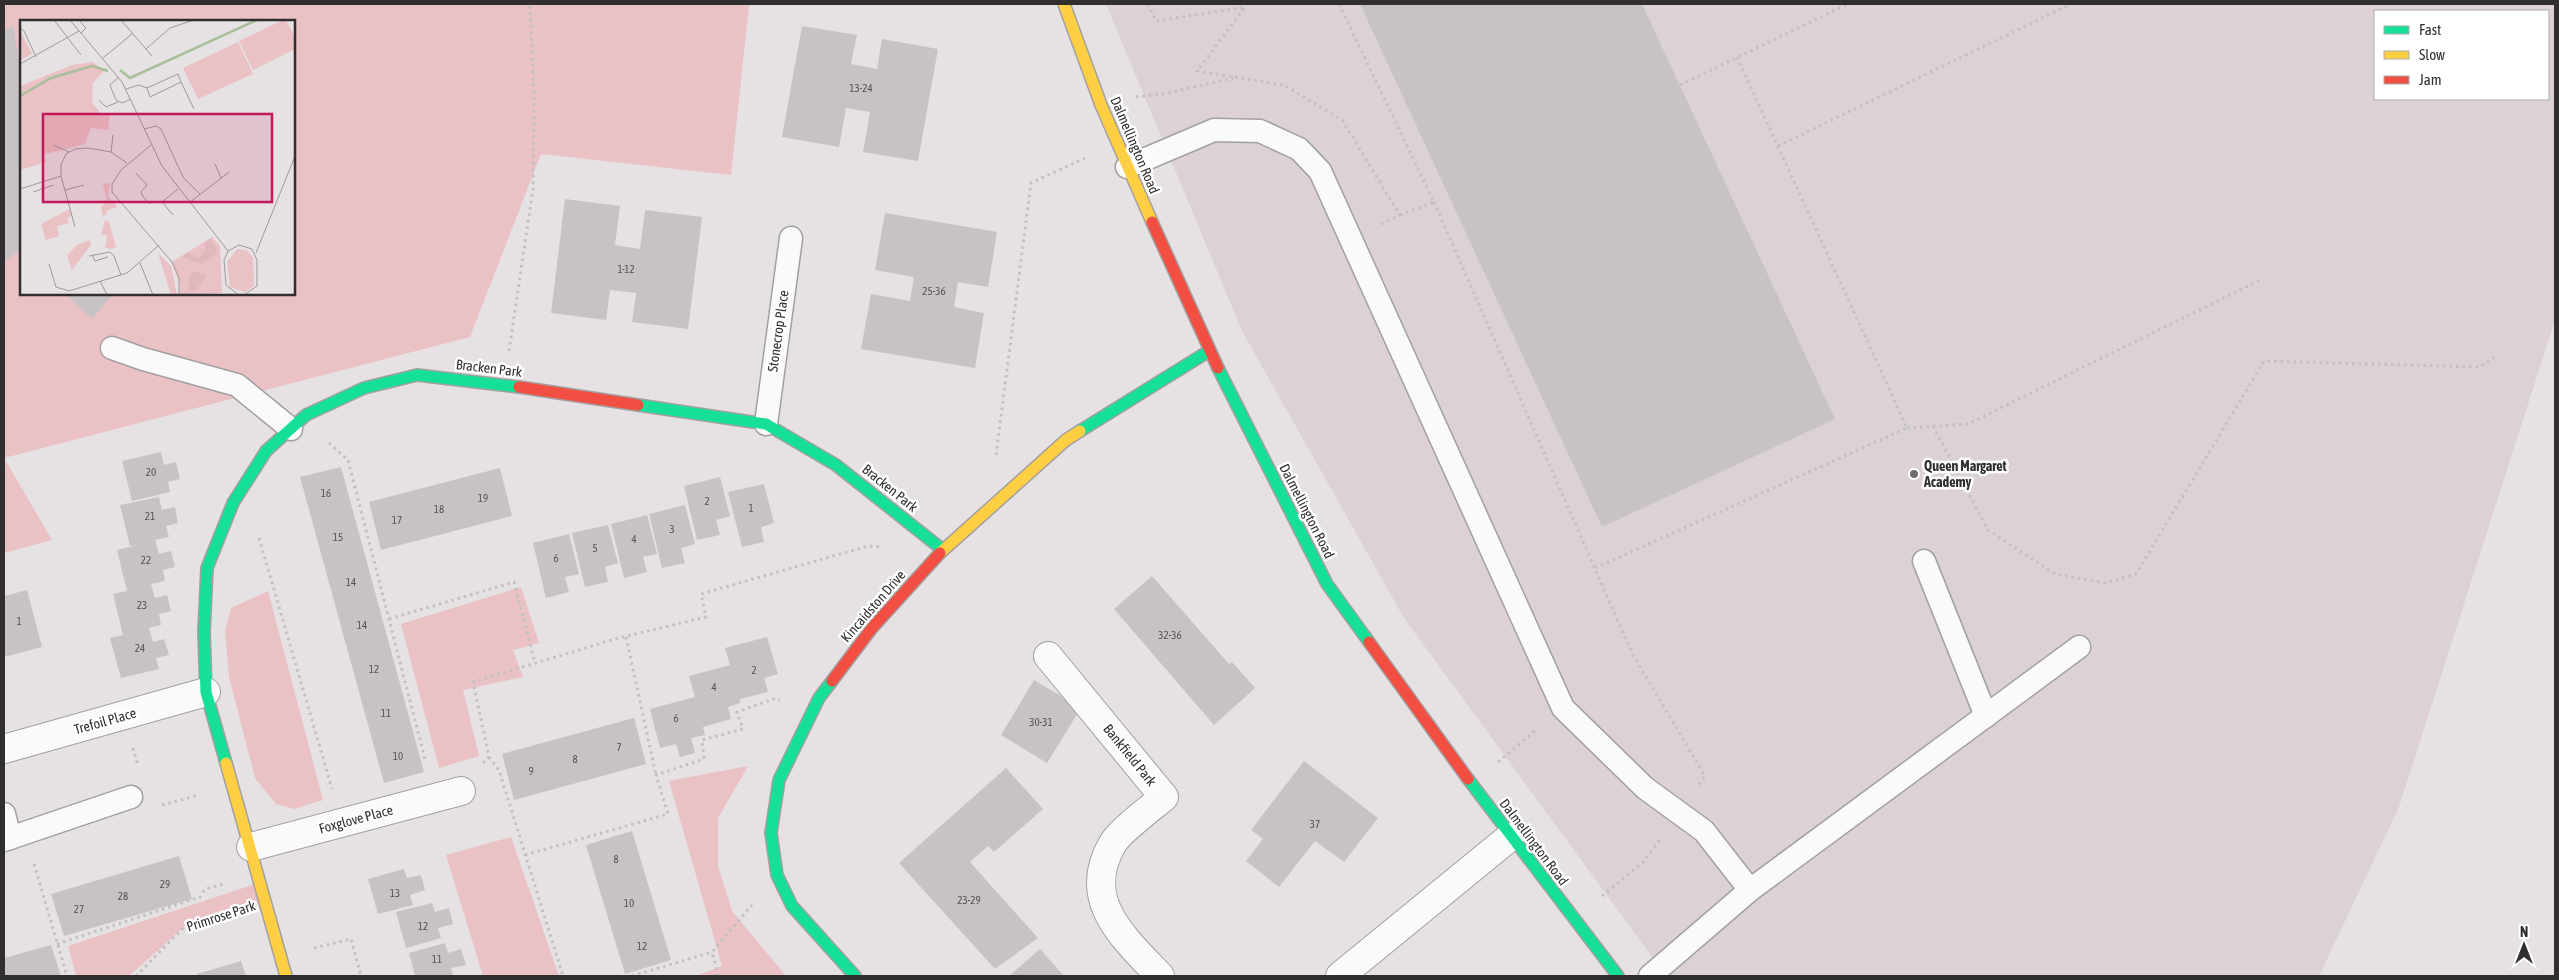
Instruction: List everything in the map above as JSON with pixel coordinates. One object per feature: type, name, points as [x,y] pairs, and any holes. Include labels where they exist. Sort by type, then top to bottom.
[{"type":"street","name":"Dalmellington Road","points":[[1064,4],[1101,105],[1209,351],[1327,584],[1510,836],[1618,976]]},
{"type":"street","name":"Kincaidston Drive","points":[[854,976],[792,906],[777,876],[771,833],[779,780],[819,698],[872,628],[942,550],[1066,440],[1209,351]]},
{"type":"street","name":"Bracken Park","points":[[206,692],[204,632],[207,568],[233,503],[266,451],[306,415],[364,388],[417,375],[504,385],[766,424],[792,436],[823,455],[942,550]]},
{"type":"street","name":"Bankfield Park","points":[[1048,656],[1164,797],[1114,842],[1102,870],[1100,896],[1117,930],[1160,976]]},
{"type":"street","name":"Trefoil Place","points":[[4,749],[206,692]]},
{"type":"street","points":[[206,692],[286,976]]},
{"type":"street","name":"Foxglove Place","points":[[251,847],[461,791]]},
{"type":"street","points":[[1340,976],[1510,836]]},
{"type":"lane","points":[[1127,167],[1214,130],[1260,131],[1299,149],[1320,171],[1564,708],[1645,788],[1704,831],[1750,890]]},
{"type":"lane","name":"Stonecrop Place","points":[[766,424],[791,238]]},
{"type":"lane","points":[[112,348],[143,359],[237,385],[291,429]]},
{"type":"lane","points":[[1924,561],[1986,716]]},
{"type":"lane","points":[[1650,976],[1750,890],[2079,647]]},
{"type":"lane","points":[[4,814],[13,837],[131,797]]},
{"type":"path","points":[[504,385],[533,189],[534,99],[530,4]]},
{"type":"path","points":[[1148,4],[1156,21],[1245,7],[1197,71],[1284,85],[1342,120],[1400,215]]},
{"type":"path","points":[[1339,4],[1434,202],[1632,653],[1705,776],[1643,862],[1574,919]]},
{"type":"path","points":[[1680,85],[1848,4]]},
{"type":"path","points":[[1778,146],[2071,4]]},
{"type":"path","points":[[1737,57],[1907,428]]},
{"type":"path","points":[[1101,105],[1236,77]]},
{"type":"path","points":[[989,509],[1031,183],[1117,142]]},
{"type":"path","points":[[1350,238],[1434,202]]},
{"type":"path","points":[[1595,568],[1907,428],[1968,424],[2262,280]]},
{"type":"path","points":[[1933,426],[1988,530],[2055,574],[2105,583],[2136,574],[2264,361],[2480,367],[2498,355]]},
{"type":"path","points":[[316,410],[329,443],[348,460],[434,798]]},
{"type":"path","points":[[233,503],[256,529],[341,823]]},
{"type":"path","points":[[563,976],[499,770],[489,757],[473,682],[626,636],[706,617],[701,594],[868,546],[886,547]]},
{"type":"path","points":[[389,619],[514,582],[535,663]]},
{"type":"path","points":[[525,855],[668,814],[656,775],[626,636]]},
{"type":"path","points":[[656,775],[704,759],[702,740],[744,729],[737,712],[776,698],[808,720]]},
{"type":"path","points":[[1472,783],[1564,708]]},
{"type":"path","points":[[123,716],[140,772]]},
{"type":"path","points":[[461,791],[489,757]]},
{"type":"path","points":[[156,806],[234,787]]},
{"type":"path","points":[[13,837],[57,944],[67,976]]},
{"type":"path","points":[[57,944],[200,897],[205,889],[259,875]]},
{"type":"path","points":[[632,976],[712,952],[777,876]]},
{"type":"path","name":"Primrose Park","points":[[136,976],[185,926],[266,901]]},
{"type":"path","points":[[281,956],[351,939],[361,976]]},
{"type":"path","points":[[712,952],[718,976]]},
{"type":"shaded area","points":[[4,4],[749,5],[731,175],[541,154],[470,337],[4,458]]},
{"type":"shaded area","name":"Queen Margaret Academy","points":[[1106,4],[2555,4],[2555,320],[2399,807],[2319,976],[1666,976],[1404,618],[1242,331]]},
{"type":"shaded area","points":[[4,458],[52,540],[4,553]]},
{"type":"shaded area","points":[[521,587],[539,643],[513,650],[523,677],[463,690],[479,756],[439,768],[401,624]]},
{"type":"shaded area","points":[[268,591],[323,800],[294,809],[276,804],[255,778],[229,677],[225,631],[231,608]]},
{"type":"shaded area","points":[[748,766],[718,818],[718,866],[732,911],[786,976],[696,976],[722,966],[669,781]]},
{"type":"shaded area","points":[[511,837],[559,976],[483,976],[446,855]]},
{"type":"shaded area","points":[[261,882],[266,901],[185,926],[129,976],[76,976],[68,946]]},
{"type":"building","points":[[1360,4],[1642,4],[1835,419],[1602,527]]},
{"type":"building","points":[[13,26],[20,65],[20,252],[4,261],[4,31]]},
{"type":"building","points":[[802,26],[857,35],[851,64],[877,69],[882,39],[938,49],[918,161],[863,152],[870,112],[846,108],[839,147],[782,137]]},
{"type":"building","points":[[565,199],[620,206],[615,245],[640,249],[645,210],[702,217],[688,329],[632,322],[636,293],[610,290],[606,320],[551,313]]},
{"type":"building","points":[[885,213],[997,232],[988,287],[958,282],[954,307],[984,313],[975,368],[861,349],[871,294],[910,301],[914,277],[875,270]]},
{"type":"building","points":[[66,295],[112,295],[92,319]]},
{"type":"building","points":[[161,452],[164,465],[176,462],[180,479],[168,482],[170,492],[132,501],[122,461]]},
{"type":"building","points":[[341,467],[424,772],[384,783],[300,477]]},
{"type":"building","points":[[500,468],[512,516],[381,550],[369,502]]},
{"type":"building","points":[[720,477],[730,516],[716,520],[720,535],[697,540],[684,486]]},
{"type":"building","points":[[764,484],[774,523],[761,527],[764,542],[742,547],[728,492]]},
{"type":"building","points":[[159,497],[162,510],[175,507],[178,523],[166,526],[169,537],[155,540],[159,554],[171,551],[175,567],[163,570],[165,581],[151,584],[155,598],[167,595],[171,611],[159,614],[161,625],[149,628],[153,642],[164,639],[169,655],[156,658],[159,669],[121,678],[110,638],[123,635],[113,594],[127,591],[117,550],[138,545],[130,546],[120,505]]},
{"type":"building","points":[[685,505],[695,544],[681,548],[685,563],[662,568],[649,514]]},
{"type":"building","points":[[647,515],[657,554],[643,557],[647,572],[624,578],[611,524]]},
{"type":"building","points":[[608,525],[618,563],[605,567],[608,582],[585,587],[572,533]]},
{"type":"building","points":[[569,534],[579,574],[565,577],[569,592],[546,598],[533,543]]},
{"type":"building","points":[[1152,576],[1229,664],[1232,662],[1255,688],[1214,725],[1114,609]]},
{"type":"building","points":[[27,590],[42,647],[4,657],[4,596]]},
{"type":"building","points":[[767,637],[778,674],[764,678],[768,692],[740,699],[740,703],[728,707],[731,719],[703,727],[705,735],[691,738],[695,753],[680,757],[676,744],[660,748],[650,709],[695,697],[689,676],[730,665],[725,648]]},
{"type":"building","points":[[1034,680],[1081,708],[1047,763],[1001,735]]},
{"type":"building","points":[[634,718],[646,764],[514,800],[502,754]]},
{"type":"building","points":[[1304,761],[1378,818],[1344,862],[1315,841],[1279,887],[1246,861],[1263,839],[1251,830]]},
{"type":"building","points":[[1006,768],[1043,809],[994,852],[988,846],[970,862],[1038,938],[995,969],[899,863]]},
{"type":"building","points":[[632,831],[671,960],[625,974],[586,845]]},
{"type":"building","points":[[179,856],[192,899],[64,936],[51,894]]},
{"type":"building","points":[[404,869],[407,878],[421,875],[425,890],[410,895],[413,905],[378,914],[368,879]]},
{"type":"building","points":[[432,903],[435,912],[449,908],[453,924],[438,928],[441,938],[406,948],[396,912]]},
{"type":"building","points":[[445,943],[448,953],[461,949],[466,965],[451,968],[453,976],[415,976],[409,953]]},
{"type":"building","points":[[51,945],[61,976],[4,976],[4,958]]},
{"type":"building","points":[[1040,949],[1064,976],[1009,976]]},
{"type":"building","points":[[241,961],[246,976],[197,976],[197,974]]},
{"type":"traffic: fast","points":[[1080,431],[1209,351]]},
{"type":"traffic: fast","points":[[1218,368],[1327,584],[1369,642]]},
{"type":"traffic: fast","points":[[226,763],[206,692],[204,632],[207,568],[233,503],[266,451],[306,415],[364,388],[417,375],[519,387]]},
{"type":"traffic: fast","points":[[638,405],[766,424],[836,465],[943,550]]},
{"type":"traffic: fast","points":[[832,681],[819,698],[779,780],[771,833],[777,875],[792,906],[855,976]]},
{"type":"traffic: fast","points":[[1468,779],[1618,976]]},
{"type":"traffic: slow","points":[[1064,4],[1101,105],[1152,222]]},
{"type":"traffic: slow","points":[[940,553],[1066,440],[1080,431]]},
{"type":"traffic: slow","points":[[226,763],[286,976]]},
{"type":"traffic: jam","points":[[1152,222],[1218,368]]},
{"type":"traffic: jam","points":[[519,387],[638,405]]},
{"type":"traffic: jam","points":[[832,681],[872,628],[940,553]]},
{"type":"traffic: jam","points":[[1369,642],[1468,779]]},
{"type":"place","name":"Queen Margaret Academy","points":[[1914,474]]}]
